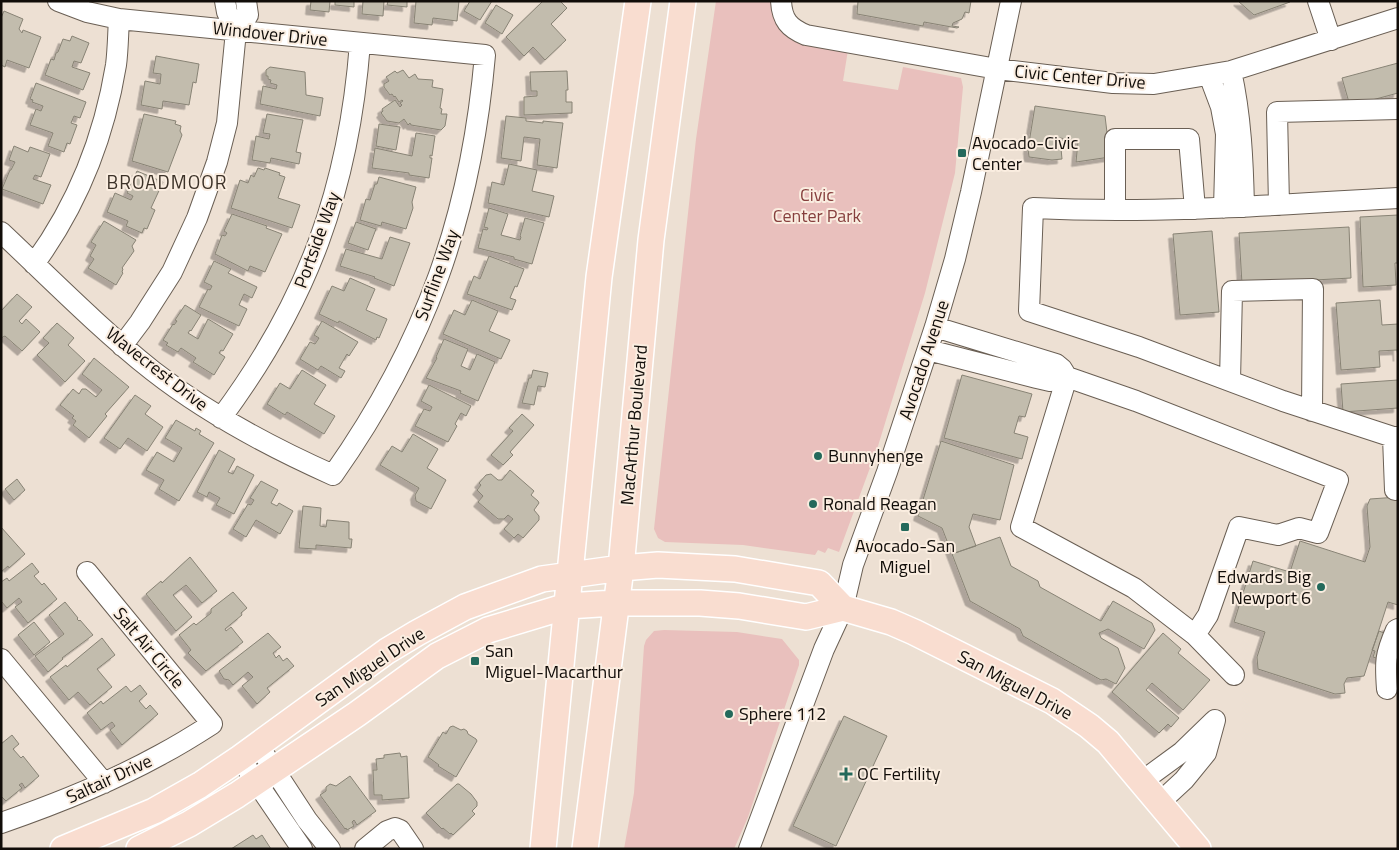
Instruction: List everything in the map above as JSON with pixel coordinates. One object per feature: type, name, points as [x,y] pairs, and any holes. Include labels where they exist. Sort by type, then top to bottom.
[{"type":"main road","points":[[544,849],[599,277],[638,1]]},
{"type":"main road","name":"MacArthur Boulevard","points":[[585,849],[615,603],[621,568],[651,240],[683,1]]},
{"type":"main road","name":"San Miguel Drive","points":[[63,849],[154,811],[200,785],[249,752],[344,681],[417,633],[465,607],[542,579],[658,565],[735,569],[819,583],[843,608],[891,622],[1052,701],[1089,726],[1108,742],[1158,804],[1198,849]]},
{"type":"main road","name":"San Miguel Drive","points":[[139,849],[189,824],[357,714],[437,656],[488,630],[567,606],[615,603],[700,603],[740,606],[806,617],[843,608]]},
{"type":"street","name":"Windover Drive","points":[[58,1],[87,12],[120,19],[485,55]]},
{"type":"street","points":[[122,346],[172,272],[198,218],[208,190],[227,123],[236,31],[227,12],[225,1]]},
{"type":"street","points":[[236,31],[248,15],[246,1]]},
{"type":"street","name":"Civic Center Drive","points":[[781,1],[786,22],[794,30],[806,35],[997,69],[1113,83],[1154,84],[1231,71],[1398,18]]},
{"type":"street","name":"Avocado Avenue","points":[[749,849],[824,649],[843,608],[853,565],[887,472],[935,328],[955,259],[971,192],[1011,1]]},
{"type":"street","points":[[1318,1],[1331,40]]},
{"type":"street","points":[[34,264],[59,227],[80,189],[96,148],[108,106],[116,63],[120,19]]},
{"type":"street","name":"Portside Way","points":[[221,418],[260,362],[277,333],[304,280],[320,241],[331,209],[348,144],[354,110],[360,43]]},
{"type":"street","name":"Surfline Way","points":[[333,475],[357,442],[398,370],[416,333],[446,256],[468,177],[481,96],[485,55]]},
{"type":"street","points":[[1231,71],[1238,100],[1242,146],[1234,207]]},
{"type":"street","points":[[1209,74],[1221,107],[1234,207]]},
{"type":"street","points":[[1279,205],[1277,112],[1398,109]]},
{"type":"street","points":[[1115,210],[1115,139],[1189,139],[1195,209]]},
{"type":"street","points":[[1395,490],[1396,437],[1312,411],[1138,347],[1028,311],[1033,208],[1195,209],[1398,198]]},
{"type":"street","name":"Wavecrest Drive","points":[[1,232],[122,346],[154,372],[221,418],[272,447],[333,475]]},
{"type":"street","points":[[1230,381],[1232,291],[1313,289],[1312,411]]},
{"type":"street","points":[[935,328],[1056,364],[1062,368],[1067,377],[1021,527],[1134,588],[1195,635],[1234,675]]},
{"type":"street","points":[[928,350],[1043,380],[1050,381],[1067,377],[1136,401],[1338,480],[1318,533],[1299,528],[1278,535],[1239,527],[1208,615],[1195,635]]},
{"type":"street","name":"Salt Air Circle","points":[[86,572],[212,724]]},
{"type":"street","points":[[1387,689],[1385,662],[1389,646],[1398,629]]},
{"type":"street","points":[[1,659],[104,783]]},
{"type":"street","points":[[1141,782],[1182,752],[1215,720],[1206,753],[1184,780],[1158,804]]},
{"type":"street","name":"Saltair Drive","points":[[1,823],[47,807],[104,783],[159,756],[212,724]]},
{"type":"street","points":[[249,752],[265,776],[302,849]]},
{"type":"street","points":[[265,776],[307,820],[330,849]]},
{"type":"street","points":[[365,849],[387,831],[395,828],[400,830],[413,849]]},
{"type":"street","points":[[93,849],[114,829]]},
{"type":"green space","name":"Civic Center Park","points":[[716,1],[775,1],[774,7],[848,50],[843,81],[898,90],[903,67],[961,78],[963,87],[955,173],[925,293],[878,446],[839,552],[828,548],[825,553],[818,550],[815,555],[743,545],[665,542],[658,538],[654,529],[696,139]]},
{"type":"green space","points":[[654,631],[737,632],[782,639],[799,660],[799,665],[748,817],[734,849],[624,849],[634,793],[644,646],[646,640]]},
{"type":"building","points":[[311,1],[330,1],[329,12],[310,10]]},
{"type":"building","points":[[335,1],[354,1],[354,7],[335,5]]},
{"type":"building","points":[[363,1],[384,1],[383,16],[362,14]]},
{"type":"building","points":[[388,1],[407,1],[407,7],[387,5]]},
{"type":"building","points":[[416,1],[459,1],[457,21],[433,18],[432,25],[414,23]]},
{"type":"building","points":[[470,1],[492,1],[480,20],[464,11]]},
{"type":"building","points":[[543,1],[560,1],[567,8],[551,24],[566,40],[545,60],[533,47],[524,56],[506,37]]},
{"type":"building","points":[[858,1],[971,1],[969,13],[965,12],[962,19],[953,23],[952,26],[959,27],[957,28],[924,22],[923,26],[857,14]]},
{"type":"building","points":[[1238,1],[1290,1],[1290,2],[1254,15]]},
{"type":"building","points":[[496,5],[513,15],[502,34],[485,23]]},
{"type":"building","points":[[4,11],[23,19],[19,29],[22,33],[23,30],[41,37],[29,68],[7,60],[5,67],[1,65],[1,18]]},
{"type":"building","points":[[72,36],[89,43],[81,63],[74,61],[72,67],[90,73],[83,90],[45,75],[51,59],[54,60],[63,39],[70,41]]},
{"type":"building","points":[[156,56],[199,64],[196,83],[193,82],[189,105],[163,101],[162,109],[141,105],[145,81],[160,84],[161,74],[153,73]]},
{"type":"building","points":[[1398,63],[1398,93],[1350,106],[1342,78]]},
{"type":"building","points":[[270,67],[305,72],[306,95],[323,98],[320,116],[260,104],[263,86],[276,89],[277,85],[270,83],[271,80],[266,76],[266,70]]},
{"type":"building","points":[[403,70],[409,78],[415,74],[418,79],[433,80],[432,87],[443,89],[440,108],[442,109],[441,114],[447,114],[445,126],[441,130],[411,125],[410,123],[408,125],[404,119],[399,123],[387,121],[381,113],[382,109],[395,100],[400,107],[402,105],[400,103],[403,101],[399,102],[395,96],[390,95],[384,84],[389,81],[386,77],[395,71],[397,73]]},
{"type":"building","points":[[567,71],[568,90],[566,90],[566,102],[572,102],[572,113],[524,115],[524,97],[537,96],[537,91],[531,91],[530,72]]},
{"type":"building","points":[[36,83],[86,102],[80,118],[74,116],[71,123],[77,125],[70,144],[67,143],[64,152],[48,146],[53,133],[30,125],[36,109],[41,111],[43,106],[32,102],[33,100],[30,99]]},
{"type":"building","points":[[1035,106],[1105,116],[1110,157],[1076,162],[1078,141],[1060,138],[1062,159],[1052,160],[1029,157],[1028,149]]},
{"type":"building","points":[[144,114],[176,121],[175,124],[181,126],[180,131],[182,135],[168,172],[132,161]]},
{"type":"building","points":[[267,114],[303,120],[296,152],[301,153],[299,164],[271,158],[270,163],[252,160],[256,136],[269,139],[270,134],[263,133]]},
{"type":"building","points":[[506,116],[526,118],[526,121],[563,123],[557,168],[537,165],[540,139],[524,137],[521,161],[501,158]]},
{"type":"building","points":[[379,124],[400,127],[396,150],[376,146]]},
{"type":"building","points":[[416,133],[435,136],[432,156],[430,155],[430,158],[432,158],[429,178],[372,168],[375,148],[412,156]]},
{"type":"building","points":[[14,146],[28,152],[30,147],[50,154],[41,177],[35,175],[33,179],[51,185],[43,204],[2,189],[15,162],[9,160]]},
{"type":"building","points":[[509,164],[537,170],[532,191],[554,196],[549,217],[488,203],[492,182],[504,185]]},
{"type":"building","points":[[258,168],[264,170],[265,168],[280,173],[279,175],[285,177],[278,198],[300,205],[292,228],[231,208],[240,180],[248,183],[251,175],[254,177]]},
{"type":"building","points":[[137,171],[163,182],[151,208],[155,210],[147,229],[144,228],[142,233],[126,226],[128,221],[107,212],[115,193],[131,200],[133,196],[127,193]]},
{"type":"building","points":[[379,177],[416,187],[412,202],[413,208],[406,229],[382,222],[381,226],[360,220],[366,199],[370,200]]},
{"type":"building","points":[[489,208],[508,214],[501,235],[520,240],[525,218],[544,223],[532,264],[514,259],[514,257],[478,248],[483,229],[487,230],[488,228],[484,227]]},
{"type":"building","points":[[232,214],[267,226],[266,228],[282,234],[265,272],[250,266],[248,271],[215,254],[222,235],[225,236],[227,233],[224,231]]},
{"type":"building","points":[[1398,215],[1398,263],[1395,263],[1396,285],[1363,287],[1360,217]]},
{"type":"building","points":[[104,221],[136,240],[132,246],[134,251],[122,268],[123,273],[116,285],[88,268],[94,259],[90,256],[96,245],[91,242]]},
{"type":"building","points":[[356,222],[376,229],[368,250],[348,243]]},
{"type":"building","points":[[1349,227],[1351,278],[1242,284],[1239,233]]},
{"type":"building","points":[[1212,231],[1219,312],[1180,315],[1173,234]]},
{"type":"building","points":[[390,237],[410,243],[394,286],[375,277],[340,266],[346,249],[382,259]]},
{"type":"building","points":[[489,256],[524,269],[517,287],[515,286],[510,298],[516,300],[512,310],[467,294],[474,276],[480,279]]},
{"type":"building","points":[[214,261],[231,269],[228,273],[257,287],[252,298],[244,294],[239,305],[247,309],[239,326],[199,307],[208,289],[210,290],[212,286],[204,282]]},
{"type":"building","points":[[350,278],[375,289],[366,310],[387,319],[379,338],[377,337],[376,340],[339,321],[338,323],[319,314],[332,286],[344,291]]},
{"type":"building","points":[[17,294],[32,307],[19,321],[22,324],[26,319],[40,332],[22,351],[5,336],[1,338],[1,311]]},
{"type":"building","points":[[472,300],[498,311],[489,331],[510,340],[501,359],[443,334],[454,310],[465,315]]},
{"type":"building","points":[[1380,300],[1382,325],[1398,324],[1398,357],[1397,350],[1379,351],[1380,367],[1341,370],[1336,303]]},
{"type":"building","points":[[185,305],[201,315],[188,333],[198,339],[208,319],[233,334],[223,351],[221,350],[219,353],[225,357],[214,375],[193,362],[196,358],[181,348],[178,352],[166,345],[168,343],[163,340],[177,321],[175,320]]},
{"type":"building","points":[[322,321],[358,342],[349,356],[347,354],[339,368],[345,371],[341,378],[321,366],[318,370],[300,359],[310,342],[315,344],[319,338],[314,335]]},
{"type":"building","points":[[57,323],[74,338],[68,345],[85,361],[65,382],[37,355],[49,343],[43,338]]},
{"type":"building","points":[[444,339],[468,349],[461,366],[470,370],[477,354],[495,362],[478,401],[460,393],[461,391],[426,378],[437,358]]},
{"type":"building","points":[[94,358],[129,387],[105,414],[107,416],[89,438],[73,425],[76,421],[72,418],[74,416],[60,405],[73,389],[79,394],[82,389],[86,389],[96,397],[102,390],[82,374]]},
{"type":"building","points":[[302,370],[326,385],[314,404],[335,416],[324,434],[287,412],[285,415],[267,404],[280,383],[290,389]]},
{"type":"building","points":[[533,370],[548,373],[545,387],[538,386],[534,405],[522,403]]},
{"type":"building","points":[[962,375],[1032,394],[1025,417],[1019,416],[1014,433],[1028,437],[1022,459],[944,438]]},
{"type":"building","points":[[1398,380],[1398,408],[1343,412],[1341,384]]},
{"type":"building","points":[[429,385],[471,406],[466,416],[461,413],[455,424],[457,426],[448,442],[415,426],[424,409],[430,411],[432,407],[421,401]]},
{"type":"building","points":[[135,395],[151,406],[145,414],[163,427],[147,451],[128,438],[120,449],[104,438]]},
{"type":"building","points":[[522,414],[534,425],[510,452],[513,455],[503,465],[491,455],[513,431],[509,428]]},
{"type":"building","points":[[176,420],[195,431],[196,428],[201,431],[199,434],[214,443],[179,501],[159,489],[164,480],[146,470],[157,452],[174,462],[182,448],[165,438]]},
{"type":"building","points":[[413,434],[438,449],[427,468],[446,480],[431,509],[416,501],[415,495],[419,488],[380,465],[392,446],[402,452]]},
{"type":"building","points":[[941,441],[1014,465],[1000,520],[973,514],[969,527],[976,546],[952,554],[942,528],[918,516]]},
{"type":"building","points":[[219,450],[235,459],[228,472],[233,474],[237,466],[254,475],[234,514],[216,505],[220,498],[209,492],[207,497],[197,492]]},
{"type":"building","points":[[510,470],[534,491],[531,495],[539,503],[534,510],[539,516],[539,520],[523,538],[518,534],[514,538],[504,529],[513,519],[508,515],[504,519],[498,519],[478,502],[483,496],[477,490],[481,485],[479,483],[486,475],[491,474],[498,480],[502,480]]},
{"type":"building","points":[[17,479],[25,490],[14,500],[5,489]]},
{"type":"building","points":[[261,481],[278,490],[271,503],[277,506],[279,503],[293,511],[280,534],[256,520],[246,537],[233,529],[248,504],[251,505],[254,500],[250,498]]},
{"type":"building","name":"Edwards Big Newport 6","points":[[1398,497],[1398,605],[1388,602],[1364,676],[1347,678],[1344,684],[1345,693],[1335,694],[1258,669],[1257,657],[1265,632],[1234,622],[1253,561],[1290,572],[1300,541],[1365,562],[1370,547],[1367,506],[1370,499]]},
{"type":"building","points":[[303,506],[321,508],[320,526],[326,527],[327,520],[349,522],[349,539],[352,539],[351,548],[316,545],[316,549],[299,548]]},
{"type":"building","points":[[1,527],[25,554],[9,568],[8,566],[1,572]]},
{"type":"building","points":[[1000,537],[1011,566],[1038,581],[1040,587],[1101,621],[1113,601],[1152,623],[1155,630],[1144,649],[1108,629],[1099,633],[1101,638],[1118,648],[1125,668],[1116,684],[1106,679],[1101,680],[1023,636],[1020,629],[970,601],[952,554]]},
{"type":"building","points":[[190,557],[217,591],[202,603],[186,585],[173,595],[192,617],[176,631],[146,594],[161,581],[162,583]]},
{"type":"building","points":[[32,563],[39,572],[34,576],[42,585],[44,583],[57,599],[28,623],[15,607],[22,602],[19,598],[7,608],[1,601],[1,582],[7,578],[9,581]]},
{"type":"building","points":[[233,592],[247,608],[241,613],[242,615],[225,629],[226,631],[231,627],[243,642],[206,671],[188,653],[191,650],[179,635],[194,623],[196,625],[211,613],[211,609]]},
{"type":"building","points":[[65,602],[77,619],[93,635],[62,658],[48,672],[35,656],[64,634],[49,615]]},
{"type":"building","points":[[34,622],[50,642],[34,655],[18,635]]},
{"type":"building","points":[[1387,626],[1398,630],[1398,666],[1373,657],[1375,651],[1372,650],[1379,631],[1384,633]]},
{"type":"building","points":[[268,633],[281,647],[273,653],[276,658],[279,655],[283,661],[287,658],[294,666],[267,688],[270,692],[257,704],[242,686],[253,677],[248,672],[233,685],[229,680],[224,679],[219,671]]},
{"type":"building","points":[[1163,633],[1181,649],[1178,653],[1210,680],[1183,710],[1152,683],[1146,690],[1179,718],[1171,727],[1168,724],[1159,733],[1112,692]]},
{"type":"building","points":[[102,638],[115,655],[97,669],[112,687],[90,705],[78,692],[69,700],[50,677],[66,665],[67,667]]},
{"type":"building","points":[[140,685],[147,694],[139,701],[146,709],[150,705],[158,714],[122,745],[110,730],[115,726],[112,722],[101,730],[87,713],[101,701],[103,704],[126,686],[131,692]]},
{"type":"building","points":[[844,716],[887,736],[836,846],[793,826]]},
{"type":"building","points":[[453,726],[461,730],[464,729],[477,741],[456,777],[438,766],[428,757],[443,732],[446,734],[450,727]]},
{"type":"building","points":[[12,735],[19,744],[13,749],[21,758],[23,756],[39,776],[25,788],[22,783],[19,785],[22,788],[6,801],[1,796],[1,744]]},
{"type":"building","points":[[400,753],[401,757],[407,756],[409,798],[382,800],[382,795],[374,795],[373,770],[377,770],[376,759],[384,758],[384,755]]},
{"type":"building","points":[[350,776],[376,811],[357,825],[354,820],[352,822],[354,826],[347,830],[320,795],[326,791],[326,787],[330,784],[336,786]]},
{"type":"building","points":[[457,784],[471,794],[477,802],[477,806],[472,811],[475,814],[453,835],[442,829],[426,813]]},
{"type":"building","points":[[253,835],[256,839],[262,835],[271,849],[231,849]]},
{"type":"place","name":"Avocado-Civic Center","points":[[962,153]]},
{"type":"place","name":"Bunnyhenge","points":[[818,456]]},
{"type":"place","name":"Ronald Reagan","points":[[813,504]]},
{"type":"place","name":"Avocado-San Miguel","points":[[905,527]]},
{"type":"place","name":"Edwards Big Newport 6","points":[[1321,587]]},
{"type":"place","name":"San Miguel-Macarthur","points":[[475,661]]},
{"type":"place","name":"Sphere 112","points":[[729,714]]},
{"type":"place","name":"OC Fertility","points":[[846,774]]},
{"type":"district","name":"BROADMOOR","points":[[167,182]]}]
